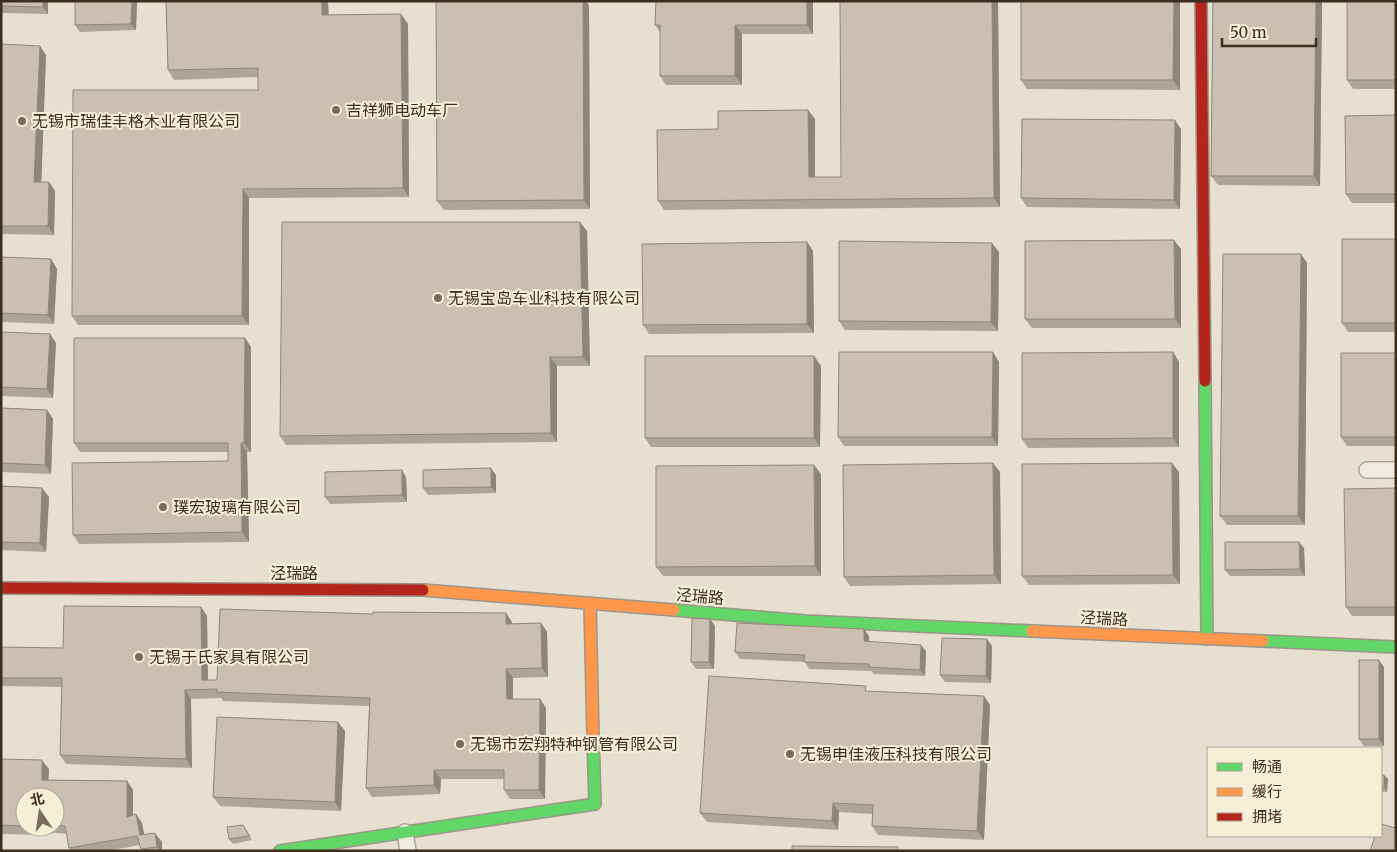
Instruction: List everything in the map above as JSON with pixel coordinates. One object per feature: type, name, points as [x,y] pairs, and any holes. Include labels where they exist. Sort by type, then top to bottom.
[{"type":"street","points":[[1201,1],[1207,639]]},
{"type":"street","points":[[1367,470],[1396,470]]},
{"type":"street","name":"泾瑞路","points":[[1,588],[422,590],[805,621],[1396,647]]},
{"type":"street","points":[[280,851],[595,804],[590,603]]},
{"type":"street","points":[[405,832],[408,851]]},
{"type":"building","points":[[1,1],[43,1],[43,7],[1,6]]},
{"type":"building","points":[[75,1],[132,1],[131,24],[75,25]]},
{"type":"building","points":[[166,1],[322,1],[322,15],[401,14],[403,188],[243,189],[242,316],[72,316],[73,90],[258,90],[258,68],[168,70]]},
{"type":"building","points":[[436,1],[583,1],[584,200],[437,201]]},
{"type":"building","points":[[656,1],[807,1],[807,25],[735,25],[735,76],[660,76],[660,25],[655,25]]},
{"type":"building","points":[[840,1],[992,1],[994,198],[658,201],[657,130],[718,129],[718,111],[808,110],[809,177],[841,177]]},
{"type":"building","points":[[1021,1],[1174,1],[1173,80],[1021,80]]},
{"type":"building","points":[[1213,1],[1316,1],[1314,176],[1211,176]]},
{"type":"building","points":[[1347,1],[1396,1],[1396,80],[1347,80]]},
{"type":"building","name":"无锡市瑞佳丰格木业有限公司","points":[[1,44],[40,46],[34,182],[49,182],[48,226],[1,226]]},
{"type":"building","points":[[1396,115],[1396,194],[1346,194],[1345,116]]},
{"type":"building","points":[[1022,119],[1175,120],[1174,200],[1021,198]]},
{"type":"building","name":"无锡宝岛车业科技有限公司","points":[[282,222],[580,222],[583,357],[550,357],[551,433],[280,436]]},
{"type":"building","points":[[1342,239],[1396,239],[1396,323],[1342,323]]},
{"type":"building","points":[[1174,240],[1175,319],[1025,319],[1025,241]]},
{"type":"building","points":[[839,241],[992,243],[991,322],[839,321]]},
{"type":"building","points":[[807,242],[807,324],[643,325],[642,244]]},
{"type":"building","points":[[1223,254],[1301,254],[1298,516],[1220,516]]},
{"type":"building","points":[[1,257],[51,259],[48,315],[1,313]]},
{"type":"building","points":[[1,332],[50,334],[47,389],[1,387]]},
{"type":"building","points":[[74,338],[245,338],[244,443],[241,443],[242,532],[73,535],[72,463],[228,461],[228,443],[74,443]]},
{"type":"building","points":[[839,352],[993,352],[992,437],[838,437]]},
{"type":"building","points":[[1173,352],[1173,438],[1022,439],[1022,353]]},
{"type":"building","points":[[1341,353],[1396,353],[1396,437],[1341,437]]},
{"type":"building","points":[[645,356],[814,356],[814,438],[645,438]]},
{"type":"building","points":[[1,408],[47,410],[45,465],[1,463]]},
{"type":"building","points":[[993,463],[994,575],[844,577],[843,465]]},
{"type":"building","points":[[1172,463],[1173,575],[1022,576],[1022,464]]},
{"type":"building","points":[[814,465],[815,566],[656,567],[656,466]]},
{"type":"building","points":[[491,468],[491,487],[423,488],[423,470]]},
{"type":"building","points":[[402,470],[402,495],[325,497],[325,472]]},
{"type":"building","points":[[1,486],[42,488],[40,543],[1,542]]},
{"type":"building","points":[[1396,488],[1396,607],[1346,607],[1344,489]]},
{"type":"building","points":[[1225,542],[1299,542],[1300,569],[1225,570]]},
{"type":"building","points":[[64,606],[201,607],[202,680],[217,680],[220,609],[373,614],[373,612],[506,613],[506,624],[541,623],[542,668],[506,669],[507,699],[540,699],[539,790],[504,790],[504,770],[434,770],[434,785],[366,788],[370,698],[217,692],[217,689],[185,690],[186,759],[60,755],[62,678],[1,678],[1,647],[63,648]]},
{"type":"building","points":[[692,618],[710,619],[709,662],[691,662]]},
{"type":"building","points":[[737,623],[864,629],[864,641],[921,645],[920,670],[869,667],[869,664],[804,662],[805,655],[735,652]]},
{"type":"building","points":[[942,638],[987,639],[986,676],[940,675]]},
{"type":"building","points":[[1359,660],[1379,660],[1379,739],[1359,739]]},
{"type":"building","points":[[709,676],[866,686],[865,691],[984,696],[977,831],[872,826],[873,805],[833,803],[832,821],[700,813]]},
{"type":"building","points":[[217,717],[338,722],[335,802],[213,797]]},
{"type":"building","points":[[1,759],[42,760],[42,780],[127,781],[127,817],[136,814],[140,835],[155,833],[157,847],[141,849],[137,836],[69,848],[65,826],[65,787],[15,787],[15,826],[1,825]]},
{"type":"building","points":[[1382,775],[1384,775],[1384,787],[1382,787]]},
{"type":"building","points":[[1382,824],[1396,828],[1396,851],[1370,851],[1375,837],[1382,837]]},
{"type":"building","points":[[243,825],[249,836],[229,839],[227,827]]},
{"type":"building","points":[[792,846],[898,847],[898,851],[792,851]]},
{"type":"traffic: fast","points":[[1205,381],[1207,639]]},
{"type":"traffic: fast","points":[[674,610],[805,621],[1032,631]]},
{"type":"traffic: fast","points":[[1263,641],[1396,647]]},
{"type":"traffic: fast","points":[[280,851],[595,804],[593,736]]},
{"type":"traffic: slow","points":[[423,590],[674,610]]},
{"type":"traffic: slow","points":[[590,603],[593,736]]},
{"type":"traffic: slow","points":[[1032,631],[1263,641]]},
{"type":"traffic: jam","points":[[1201,1],[1205,381]]},
{"type":"traffic: jam","points":[[1,588],[423,590]]},
{"type":"place","name":"吉祥狮电动车厂","points":[[336,110]]},
{"type":"place","name":"无锡市瑞佳丰格木业有限公司","points":[[22,121]]},
{"type":"place","name":"无锡宝岛车业科技有限公司","points":[[438,298]]},
{"type":"place","name":"璞宏玻璃有限公司","points":[[163,507]]},
{"type":"place","name":"无锡于氏家具有限公司","points":[[139,657]]},
{"type":"place","name":"无锡市宏翔特种钢管有限公司","points":[[460,744]]},
{"type":"place","name":"无锡申佳液压科技有限公司","points":[[790,754]]}]
